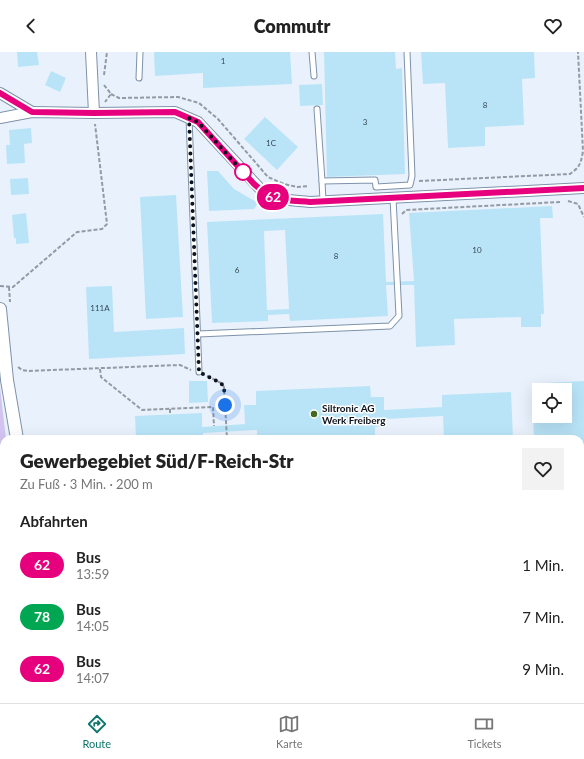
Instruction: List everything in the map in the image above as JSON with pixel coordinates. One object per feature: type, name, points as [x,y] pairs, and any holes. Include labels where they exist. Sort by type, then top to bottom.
[{"type":"street","points":[[91,52],[94,113]]},
{"type":"street","points":[[0,93],[32,112]]},
{"type":"street","points":[[0,118],[32,112],[175,112],[198,122],[264,193],[276,199],[293,201],[323,201],[584,188]]},
{"type":"street","points":[[5,306],[7,380],[16,435]]},
{"type":"lane","points":[[140,52],[140,78]]},
{"type":"lane","points":[[312,52],[314,76]]},
{"type":"lane","points":[[322,181],[375,180],[376,187],[410,184],[412,176],[408,52]]},
{"type":"lane","points":[[317,109],[323,201]]},
{"type":"lane","points":[[189,118],[199,372]]},
{"type":"lane","points":[[198,334],[390,326],[399,316],[393,198]]},
{"type":"path","points":[[410,184],[422,180],[570,174],[578,168],[582,160],[583,151],[578,52]]},
{"type":"path","points":[[0,286],[13,287],[77,232],[102,229],[107,224],[94,113]]},
{"type":"path","points":[[394,220],[401,220],[402,214],[406,210],[567,201],[578,204],[584,217]]},
{"type":"path","points":[[5,306],[9,287]]},
{"type":"path","points":[[16,362],[18,368],[28,371],[180,365],[199,372],[221,383],[224,387],[227,435]]},
{"type":"path","points":[[100,369],[100,377],[142,410],[213,407],[214,426]]},
{"type":"path","points":[[170,409],[170,414]]},
{"type":"shaded area","points":[[0,387],[6,435],[0,435]]},
{"type":"building","points":[[17,52],[37,52],[39,65],[18,67]]},
{"type":"building","points":[[154,52],[290,52],[292,84],[203,88],[203,73],[155,76]]},
{"type":"building","points":[[324,52],[395,52],[396,69],[402,68],[405,174],[327,177]]},
{"type":"building","points":[[421,52],[534,52],[535,78],[522,79],[524,125],[485,127],[485,146],[448,148],[445,83],[423,84]]},
{"type":"building","points":[[51,71],[66,78],[60,92],[45,85]]},
{"type":"building","points":[[322,84],[323,105],[300,106],[299,85]]},
{"type":"building","points":[[265,117],[298,147],[277,170],[244,139]]},
{"type":"building","points":[[31,128],[32,143],[24,144],[25,163],[7,164],[6,145],[10,145],[9,130]]},
{"type":"building","points":[[207,171],[218,171],[234,189],[258,203],[254,209],[209,211]]},
{"type":"building","points":[[28,178],[29,194],[11,195],[10,179]]},
{"type":"building","points":[[176,195],[183,317],[146,319],[140,197]]},
{"type":"building","points":[[552,206],[553,218],[540,218],[544,314],[541,314],[541,327],[521,327],[521,317],[454,319],[455,345],[416,347],[414,285],[386,285],[388,316],[290,321],[289,314],[268,315],[268,321],[212,323],[207,222],[383,214],[386,282],[414,281],[409,213]],"holes":[[[285,230],[289,309],[267,310],[264,231]]]},
{"type":"building","points":[[26,213],[29,243],[16,244],[12,215]]},
{"type":"building","points":[[112,286],[114,332],[184,328],[185,354],[89,359],[86,287]]},
{"type":"building","points":[[189,381],[207,381],[208,402],[189,403]]},
{"type":"building","points":[[584,381],[584,435],[534,435],[533,423],[572,423],[572,383],[545,383]]},
{"type":"building","points":[[370,386],[371,397],[384,397],[384,410],[442,407],[442,395],[511,392],[513,435],[444,435],[443,416],[385,419],[385,426],[375,427],[375,435],[257,435],[257,430],[203,433],[203,435],[136,435],[135,416],[202,413],[202,427],[245,424],[244,405],[256,405],[256,391]]},
{"type":"bus line","name":"62","points":[[0,93],[32,112],[175,112],[198,122],[254,184],[264,193],[276,199],[310,202],[584,188]]},
{"type":"place","name":"Siltronic AG Werk Freiberg","points":[[314,414]]},
{"type":"route","points":[[225,405],[225,392],[221,383],[199,372],[189,118],[198,122],[243,172]]}]
